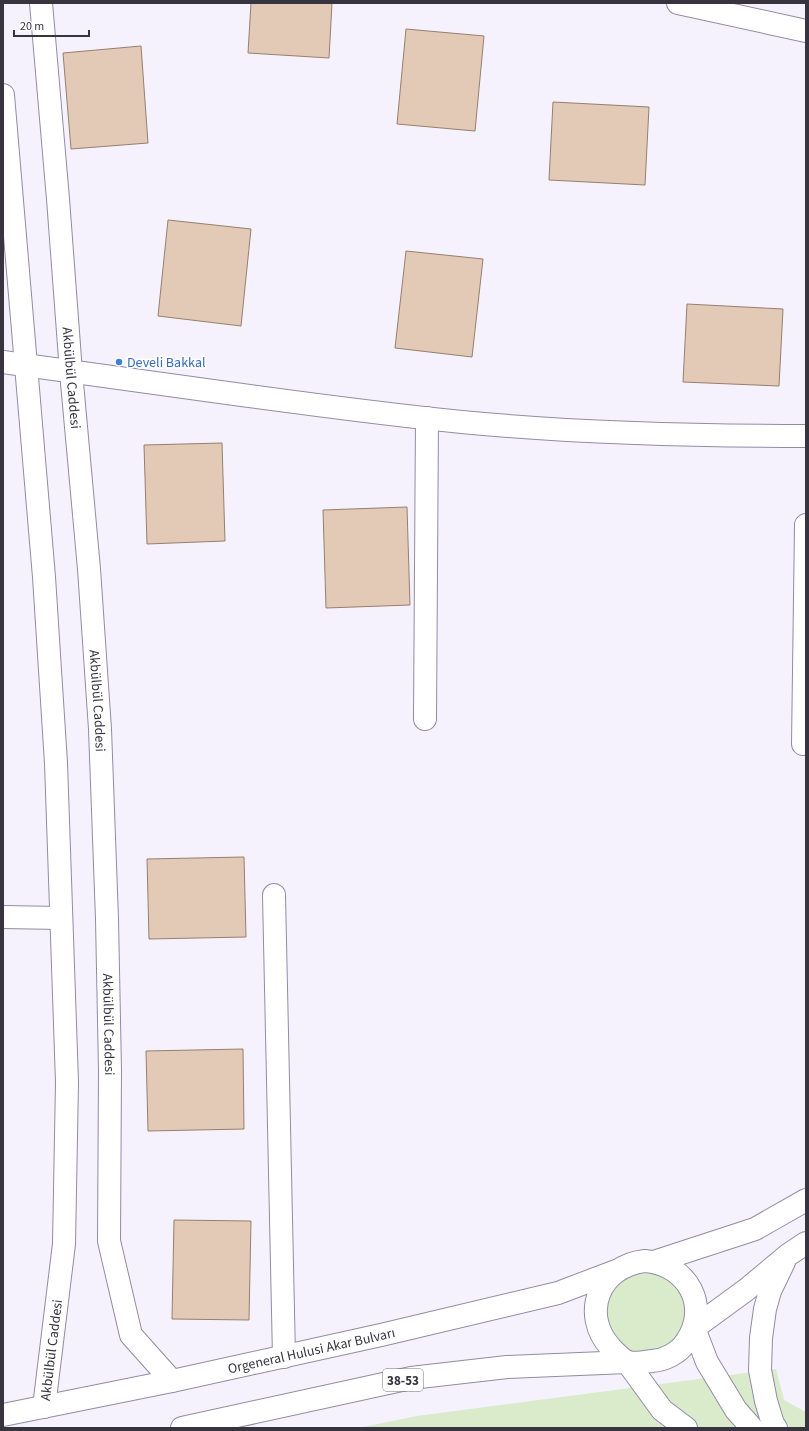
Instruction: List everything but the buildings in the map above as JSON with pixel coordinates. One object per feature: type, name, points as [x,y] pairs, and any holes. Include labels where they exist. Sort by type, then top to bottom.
[{"type":"street","name":"Akbülbül Caddesi","points":[[41,3],[90,584],[100,730],[107,919],[110,1071],[109,1241],[131,1335],[172,1381]]},
{"type":"street","points":[[678,3],[806,31]]},
{"type":"street","name":"Akbülbül Caddesi","points":[[3,95],[46,600],[56,763],[68,1082],[64,1244],[44,1407]]},
{"type":"street","points":[[3,362],[296,402],[427,418],[554,429],[647,434],[806,436]]},
{"type":"street","points":[[425,719],[427,418]]},
{"type":"street","points":[[803,744],[806,525]]},
{"type":"street","points":[[274,895],[284,1357]]},
{"type":"street","points":[[3,917],[61,918]]},
{"type":"street","points":[[654,1262],[755,1229],[806,1200]]},
{"type":"street","points":[[694,1328],[746,1290],[788,1255],[806,1243]]},
{"type":"street","points":[[776,1428],[773,1424],[766,1401],[760,1370],[760,1338],[770,1291],[788,1255]]},
{"type":"street","points":[[627,1362],[658,1361],[672,1355],[685,1343],[694,1328],[697,1311],[693,1294],[684,1279],[671,1267],[654,1262],[636,1262],[626,1265],[616,1271],[605,1282],[598,1296],[596,1311],[598,1326],[604,1340],[627,1362],[662,1410],[686,1428]]},
{"type":"street","name":"Orgeneral Hulusi Akar Bulvarı","points":[[3,1415],[172,1381],[381,1335],[558,1293],[616,1271]]},
{"type":"street","points":[[694,1328],[707,1362],[736,1410],[752,1428]]},
{"type":"street","name":"38-53","points":[[182,1428],[411,1378],[507,1367],[627,1362]]},
{"type":"green space","points":[[638,1274],[653,1274],[668,1280],[680,1291],[684,1298],[687,1314],[684,1328],[673,1346],[634,1354],[612,1339],[605,1313],[608,1300],[615,1288],[625,1279]]},
{"type":"green space","points":[[776,1369],[784,1400],[806,1412],[806,1428],[358,1428],[417,1416]]},
{"type":"place","name":"Develi Bakkal","points":[[119,362]]}]
